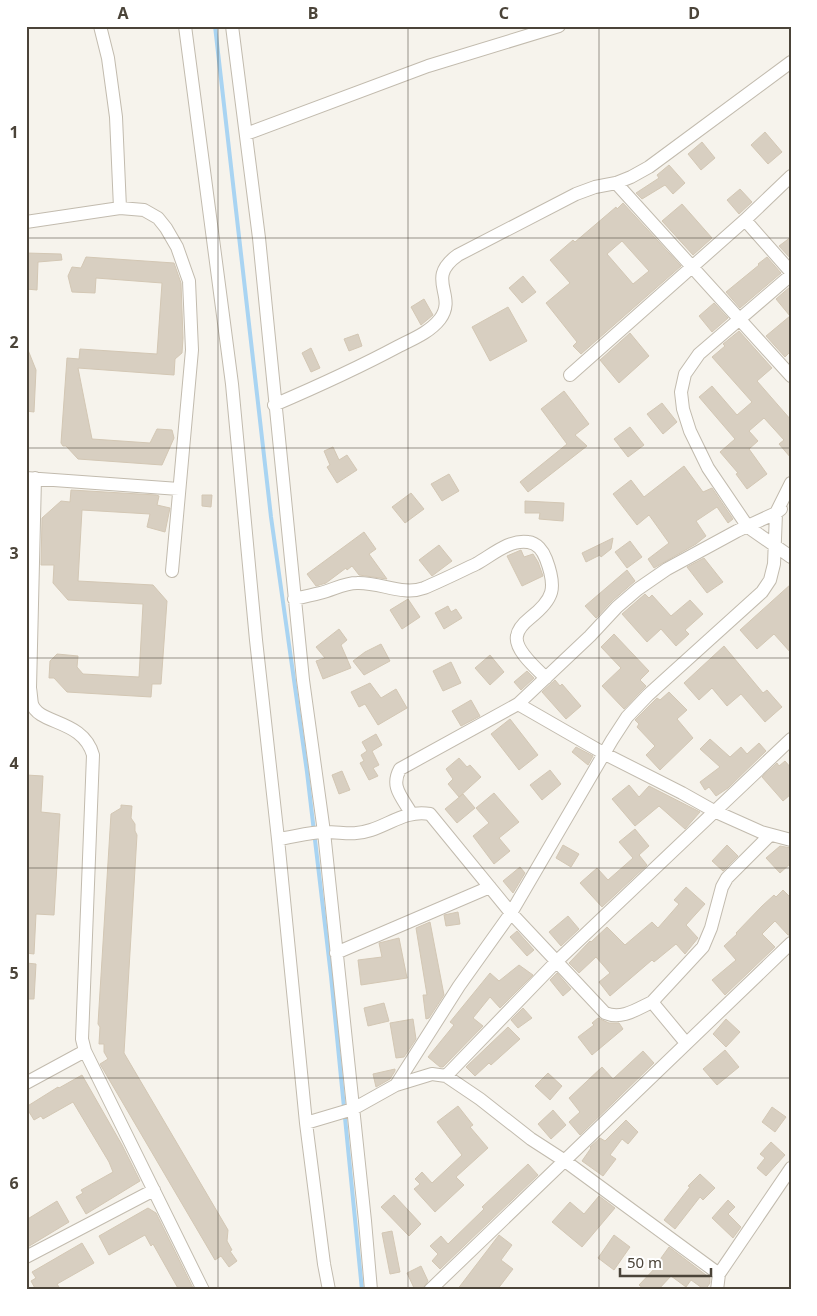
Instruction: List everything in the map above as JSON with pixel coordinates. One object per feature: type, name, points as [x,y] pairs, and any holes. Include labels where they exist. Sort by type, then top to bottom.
[{"type":"street","points":[[100,26],[108,58],[116,117],[120,208]]},
{"type":"street","points":[[185,26],[232,384],[256,640],[306,1122],[329,1290]]},
{"type":"street","points":[[232,26],[259,238],[302,680],[324,832],[371,1290]]},
{"type":"street","points":[[246,134],[428,66],[559,26]]},
{"type":"street","points":[[274,406],[376,358],[424,332],[439,321],[446,306],[442,283],[443,271],[450,261],[458,255],[576,194],[595,186],[616,183],[637,174],[674,150],[791,62]]},
{"type":"street","points":[[570,375],[745,220],[791,176]]},
{"type":"street","points":[[616,183],[791,376]]},
{"type":"street","points":[[26,222],[120,208],[144,210],[158,218],[177,247],[189,281],[192,350],[172,571]]},
{"type":"street","points":[[745,220],[791,273],[699,354],[685,374],[680,392],[690,431],[708,468],[748,527],[791,557]]},
{"type":"street","points":[[179,489],[31,478],[30,688],[32,705],[40,714],[76,731],[90,744],[93,755],[82,1039],[85,1051],[203,1290]]},
{"type":"street","points":[[396,1085],[459,986],[511,913],[627,717],[648,695],[762,592],[770,580],[776,547],[776,513],[791,483]]},
{"type":"street","points":[[411,813],[395,784],[396,776],[400,769],[518,704],[617,607],[638,589],[667,569],[776,513],[791,501]]},
{"type":"street","points":[[294,599],[355,583],[373,583],[400,591],[412,592],[477,563],[504,547],[528,542],[537,546],[544,553],[553,586],[552,596],[521,627],[517,636],[517,645],[526,659],[546,678]]},
{"type":"street","points":[[518,704],[605,754],[682,792],[714,811],[770,836],[791,840]]},
{"type":"street","points":[[446,1076],[556,962],[791,739]]},
{"type":"street","points":[[278,839],[324,832],[350,835],[371,831],[411,813],[421,812],[430,814],[511,913],[556,962],[604,1013],[619,1016],[630,1013],[652,1002],[703,947],[712,928],[722,887],[727,878],[770,836]]},
{"type":"street","points":[[336,953],[490,887]]},
{"type":"street","points":[[430,1290],[791,943]]},
{"type":"street","points":[[652,1002],[686,1043]]},
{"type":"street","points":[[26,1083],[85,1051]]},
{"type":"street","points":[[306,1122],[353,1109],[396,1085],[432,1074],[446,1076],[719,1274]]},
{"type":"street","points":[[716,1290],[719,1274],[791,1168]]},
{"type":"street","points":[[26,1257],[154,1190]]},
{"type":"building","points":[[765,132],[782,152],[768,164],[751,145]]},
{"type":"building","points":[[702,142],[715,158],[701,170],[688,154]]},
{"type":"building","points":[[669,165],[685,183],[673,194],[665,185],[642,199],[636,193],[659,178],[657,175]]},
{"type":"building","points":[[740,189],[752,202],[739,214],[727,200]]},
{"type":"building","points":[[623,203],[681,266],[581,354],[573,346],[577,342],[546,303],[570,283],[550,260],[573,240],[575,242],[616,207],[617,209]],"holes":[[[622,241],[649,271],[633,284],[607,254]]]},
{"type":"building","points":[[682,204],[712,238],[693,255],[662,221]]},
{"type":"building","points":[[791,237],[791,259],[779,246]]},
{"type":"building","points":[[26,253],[61,254],[62,260],[38,262],[37,290],[26,289]]},
{"type":"building","points":[[86,257],[174,263],[181,283],[183,338],[182,353],[175,359],[174,375],[78,368],[92,439],[150,443],[157,429],[172,430],[174,438],[162,465],[78,459],[61,443],[67,358],[79,359],[80,349],[157,354],[162,283],[96,278],[95,293],[72,292],[68,276],[72,267],[81,268]]},
{"type":"building","points":[[767,257],[781,273],[740,308],[726,292]]},
{"type":"building","points":[[523,276],[536,292],[522,303],[509,288]]},
{"type":"building","points":[[791,286],[791,351],[785,357],[766,336],[790,316],[776,299]]},
{"type":"building","points":[[424,299],[433,315],[421,325],[411,307]]},
{"type":"building","points":[[714,303],[728,318],[712,332],[699,316]]},
{"type":"building","points":[[508,307],[527,341],[490,361],[472,327]]},
{"type":"building","points":[[739,331],[772,368],[757,381],[791,420],[791,458],[779,444],[784,440],[764,418],[749,431],[758,441],[749,449],[767,474],[747,489],[736,474],[738,473],[720,452],[735,439],[699,397],[712,386],[737,415],[752,402],[712,357],[725,346],[723,344]]},
{"type":"building","points":[[630,333],[649,356],[619,383],[600,360]]},
{"type":"building","points":[[358,334],[362,346],[349,351],[344,339]]},
{"type":"building","points":[[26,345],[36,370],[34,412],[26,411]]},
{"type":"building","points":[[311,348],[320,368],[311,372],[302,353]]},
{"type":"building","points":[[564,391],[589,424],[575,435],[587,446],[528,492],[520,482],[567,444],[541,409]]},
{"type":"building","points":[[662,403],[677,422],[663,434],[647,414]]},
{"type":"building","points":[[630,427],[644,445],[628,457],[614,439]]},
{"type":"building","points":[[333,447],[339,460],[347,455],[357,470],[337,483],[327,467],[330,465],[324,451]]},
{"type":"building","points":[[684,466],[703,492],[712,488],[733,519],[728,523],[717,507],[696,521],[706,536],[696,544],[654,568],[648,559],[669,543],[649,515],[637,525],[613,494],[631,480],[644,497]]},
{"type":"building","points":[[449,474],[459,491],[442,501],[431,484]]},
{"type":"building","points":[[71,490],[156,495],[159,496],[157,505],[170,508],[165,532],[147,527],[150,514],[82,510],[78,581],[153,585],[167,601],[161,684],[152,684],[151,697],[67,692],[54,678],[49,678],[50,661],[57,654],[78,656],[77,667],[83,674],[139,677],[143,604],[68,600],[53,583],[54,565],[41,565],[42,518],[61,501],[70,502]]},
{"type":"building","points":[[411,493],[424,509],[405,523],[392,507]]},
{"type":"building","points":[[202,495],[212,495],[211,507],[202,506]]},
{"type":"building","points":[[525,501],[564,503],[563,521],[539,519],[540,513],[525,513]]},
{"type":"building","points":[[364,532],[376,549],[369,554],[387,579],[359,575],[352,566],[347,570],[346,568],[326,583],[316,586],[307,574]]},
{"type":"building","points":[[613,538],[611,549],[601,557],[600,555],[586,562],[582,553]]},
{"type":"building","points":[[630,541],[642,557],[627,568],[615,552]]},
{"type":"building","points":[[439,545],[452,561],[432,576],[419,560]]},
{"type":"building","points":[[521,550],[524,557],[533,554],[543,576],[522,586],[507,556]]},
{"type":"building","points":[[704,558],[723,582],[707,593],[687,567]]},
{"type":"building","points":[[627,570],[635,581],[596,618],[585,606]]},
{"type":"building","points":[[791,584],[791,653],[774,634],[757,649],[740,630]]},
{"type":"building","points":[[645,594],[649,598],[652,595],[671,616],[690,600],[703,614],[685,630],[689,634],[676,646],[661,629],[647,642],[622,614]]},
{"type":"building","points":[[408,599],[420,617],[402,629],[390,610]]},
{"type":"building","points":[[448,606],[451,612],[456,609],[462,618],[444,629],[435,613]]},
{"type":"building","points":[[339,629],[347,640],[341,645],[351,668],[323,679],[316,661],[325,658],[316,647]]},
{"type":"building","points":[[614,634],[649,671],[640,680],[646,686],[624,709],[602,686],[621,668],[601,647]]},
{"type":"building","points":[[381,644],[390,661],[364,675],[353,661]]},
{"type":"building","points":[[724,646],[763,693],[767,690],[782,707],[765,722],[741,694],[727,706],[712,688],[699,700],[684,683]]},
{"type":"building","points":[[490,655],[504,672],[490,685],[475,668]]},
{"type":"building","points":[[451,662],[461,683],[443,691],[433,671]]},
{"type":"building","points":[[527,671],[534,678],[521,690],[514,682]]},
{"type":"building","points":[[555,680],[560,686],[562,684],[581,706],[566,719],[542,692]]},
{"type":"building","points":[[370,683],[381,698],[396,689],[407,708],[378,725],[365,704],[359,707],[351,692]]},
{"type":"building","points":[[669,692],[687,710],[677,719],[693,738],[660,770],[646,755],[655,746],[637,727],[639,724],[635,720],[657,698],[660,700]]},
{"type":"building","points":[[471,700],[480,716],[461,726],[452,711]]},
{"type":"building","points":[[510,719],[538,755],[519,770],[491,734]]},
{"type":"building","points":[[376,734],[382,745],[372,751],[379,765],[373,768],[378,776],[369,780],[360,763],[364,761],[361,755],[367,751],[362,742]]},
{"type":"building","points":[[710,739],[730,757],[741,747],[747,754],[759,743],[766,751],[728,788],[716,796],[709,787],[705,790],[700,782],[720,767],[700,749]]},
{"type":"building","points":[[576,747],[593,756],[588,765],[572,752]]},
{"type":"building","points":[[459,758],[467,767],[470,765],[481,777],[459,797],[448,784],[453,779],[446,769]]},
{"type":"building","points":[[785,761],[791,768],[791,794],[783,801],[762,777],[777,763],[779,766]]},
{"type":"building","points":[[550,770],[561,784],[542,800],[530,785]]},
{"type":"building","points":[[342,771],[350,790],[339,794],[332,775]]},
{"type":"building","points":[[26,775],[43,776],[41,812],[60,814],[54,915],[36,914],[34,954],[26,953]]},
{"type":"building","points":[[629,785],[639,797],[649,786],[700,812],[685,829],[659,806],[635,826],[612,799]]},
{"type":"building","points":[[494,793],[519,822],[499,838],[510,851],[494,864],[473,836],[489,823],[476,808]]},
{"type":"building","points":[[463,794],[475,808],[457,823],[445,809]]},
{"type":"building","points":[[121,805],[132,806],[131,818],[135,824],[137,835],[124,1053],[228,1230],[227,1241],[232,1250],[230,1251],[237,1261],[229,1267],[221,1256],[215,1260],[100,1064],[108,1059],[104,1052],[104,1044],[99,1044],[100,1027],[98,1024],[111,814],[121,808]]},
{"type":"building","points":[[635,829],[649,846],[639,855],[647,865],[602,907],[580,883],[597,868],[608,880],[633,858],[619,842]]},
{"type":"building","points":[[563,845],[579,854],[571,867],[556,858]]},
{"type":"building","points":[[727,845],[738,856],[723,871],[712,861]]},
{"type":"building","points":[[780,846],[791,848],[791,863],[780,873],[766,858]]},
{"type":"building","points":[[520,867],[525,873],[513,893],[503,881]]},
{"type":"building","points":[[686,887],[705,904],[686,925],[698,938],[685,954],[676,944],[654,962],[652,960],[610,996],[599,982],[610,973],[596,957],[579,973],[569,963],[590,941],[607,927],[625,945],[652,922],[658,928],[679,904],[674,900]]},
{"type":"building","points":[[783,890],[791,898],[791,935],[788,935],[775,921],[762,934],[775,947],[725,995],[712,980],[736,960],[724,946],[762,906]]},
{"type":"building","points":[[458,912],[460,924],[446,926],[444,915]]},
{"type":"building","points":[[568,916],[579,929],[561,946],[549,932]]},
{"type":"building","points":[[430,922],[444,995],[429,1018],[426,1019],[423,995],[427,995],[416,928]]},
{"type":"building","points":[[517,931],[534,950],[527,956],[510,937]]},
{"type":"building","points":[[399,938],[407,978],[361,985],[358,960],[382,957],[379,943]]},
{"type":"building","points":[[26,963],[36,964],[34,999],[26,999]]},
{"type":"building","points":[[519,965],[533,975],[500,1008],[490,997],[473,1018],[483,1026],[443,1067],[440,1067],[428,1057],[454,1025],[450,1022],[490,973],[499,981]]},
{"type":"building","points":[[557,973],[571,989],[563,996],[550,980]]},
{"type":"building","points":[[384,1003],[389,1021],[368,1026],[364,1008]]},
{"type":"building","points":[[523,1008],[532,1018],[518,1028],[511,1020]]},
{"type":"building","points":[[598,1018],[609,1023],[619,1023],[623,1029],[592,1055],[578,1037],[594,1025],[592,1023]]},
{"type":"building","points":[[413,1019],[416,1039],[404,1057],[396,1058],[390,1023]]},
{"type":"building","points":[[726,1019],[740,1032],[726,1047],[713,1034]]},
{"type":"building","points":[[508,1027],[520,1039],[491,1065],[489,1063],[475,1076],[466,1067]]},
{"type":"building","points":[[725,1050],[739,1067],[717,1085],[703,1069]]},
{"type":"building","points":[[643,1051],[654,1063],[580,1135],[569,1122],[580,1112],[569,1098],[602,1067],[613,1079]]},
{"type":"building","points":[[395,1069],[390,1079],[376,1087],[373,1074]]},
{"type":"building","points":[[548,1073],[562,1086],[550,1100],[535,1086]]},
{"type":"building","points":[[82,1075],[140,1181],[86,1214],[76,1197],[83,1193],[81,1190],[113,1172],[109,1162],[73,1102],[43,1119],[41,1116],[34,1120],[26,1107]]},
{"type":"building","points":[[458,1106],[473,1125],[470,1127],[488,1148],[456,1177],[464,1185],[435,1212],[414,1189],[420,1184],[415,1179],[422,1172],[432,1183],[462,1155],[437,1122]]},
{"type":"building","points":[[772,1107],[786,1117],[775,1132],[762,1122]]},
{"type":"building","points":[[553,1110],[566,1125],[551,1139],[538,1124]]},
{"type":"building","points":[[626,1120],[638,1132],[628,1144],[622,1139],[610,1155],[616,1159],[603,1176],[582,1161],[590,1147],[600,1138],[605,1141]]},
{"type":"building","points":[[771,1142],[785,1155],[766,1176],[757,1168],[765,1158],[760,1154]]},
{"type":"building","points":[[528,1164],[538,1175],[440,1269],[432,1261],[438,1254],[430,1246],[441,1236],[448,1244],[484,1209],[482,1207]]},
{"type":"building","points":[[700,1174],[715,1188],[703,1200],[700,1197],[675,1229],[664,1220],[690,1187],[688,1186]]},
{"type":"building","points":[[394,1195],[421,1224],[409,1236],[381,1207]]},
{"type":"building","points":[[599,1196],[615,1208],[582,1247],[552,1222],[570,1202],[584,1214]]},
{"type":"building","points":[[728,1200],[735,1207],[728,1214],[741,1227],[733,1238],[712,1218]]},
{"type":"building","points":[[57,1201],[69,1222],[26,1248],[26,1220]]},
{"type":"building","points":[[148,1208],[156,1213],[194,1290],[179,1290],[153,1244],[151,1246],[145,1235],[109,1255],[99,1236]]},
{"type":"building","points":[[392,1231],[400,1272],[390,1274],[382,1233]]},
{"type":"building","points":[[499,1235],[512,1245],[501,1260],[513,1269],[497,1290],[457,1290]]},
{"type":"building","points":[[614,1235],[630,1247],[614,1270],[598,1258]]},
{"type":"building","points":[[82,1243],[94,1263],[57,1284],[61,1290],[36,1290],[31,1281],[36,1278],[32,1272]]},
{"type":"building","points":[[669,1247],[710,1278],[710,1283],[705,1290],[691,1280],[686,1287],[671,1276],[658,1290],[645,1290],[639,1285],[657,1266]]},
{"type":"building","points":[[421,1266],[428,1281],[422,1290],[415,1290],[407,1273]]},
{"type":"waterway","points":[[215,26],[271,517],[307,772],[331,976],[362,1290]]}]
